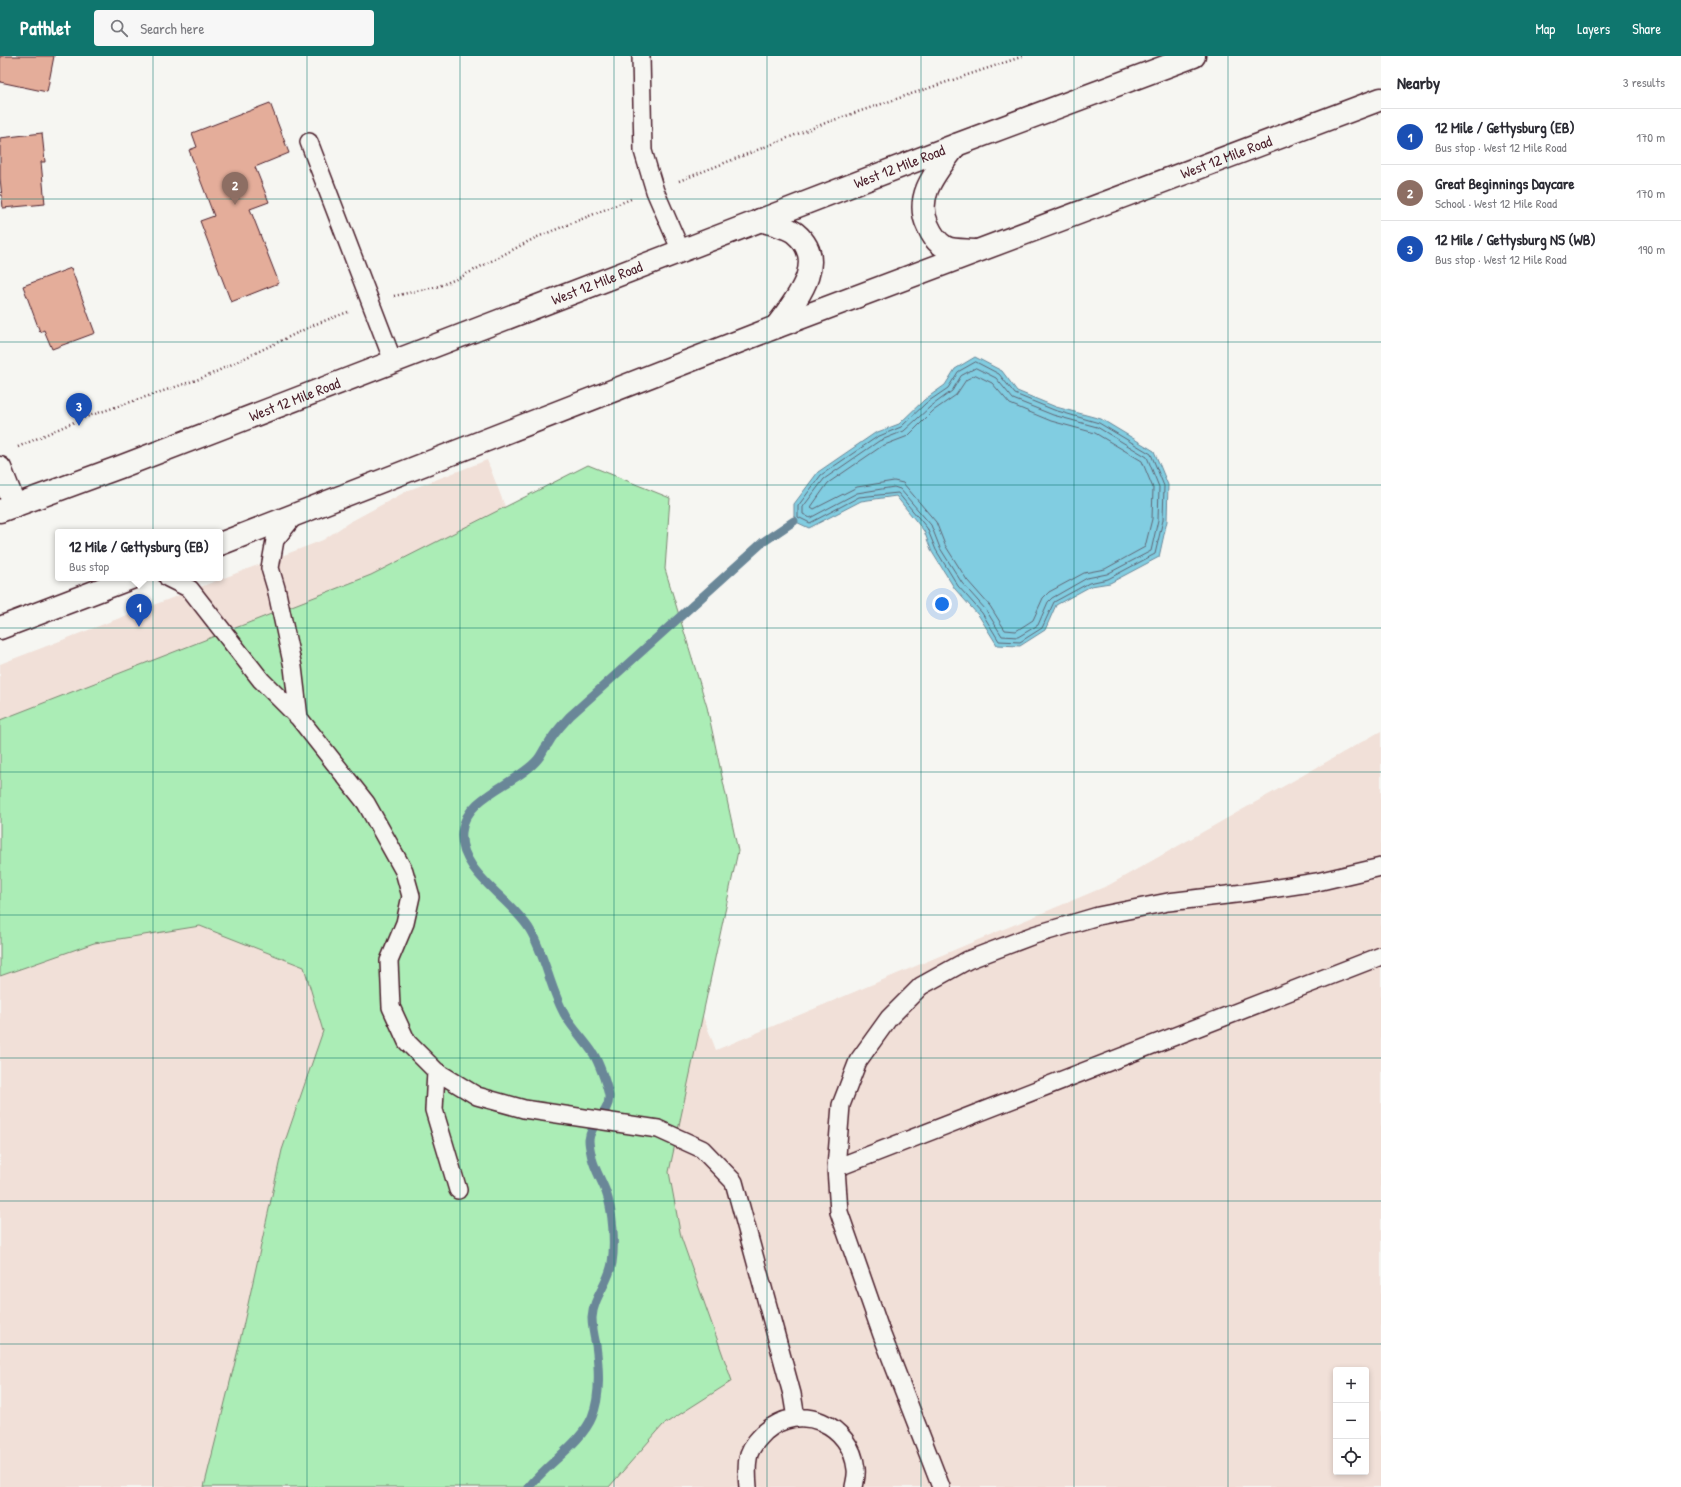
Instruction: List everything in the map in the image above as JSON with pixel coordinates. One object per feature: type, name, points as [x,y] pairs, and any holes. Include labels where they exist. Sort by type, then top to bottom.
[{"type":"main road","name":"West 12 Mile Road","points":[[7,508],[120,467],[760,220],[1194,56]]},
{"type":"main road","name":"West 12 Mile Road","points":[[223,543],[776,327],[1381,99]]},
{"type":"main road","points":[[956,145],[935,174],[923,198],[923,216],[933,237],[946,247],[980,251]]},
{"type":"main road","points":[[760,220],[794,232],[806,246],[810,261],[806,282],[776,327]]},
{"type":"main road","points":[[0,468],[7,508]]},
{"type":"main road","points":[[0,628],[123,581]]},
{"type":"lane","points":[[641,56],[642,151],[656,191],[681,251]]},
{"type":"lane","points":[[309,142],[393,361]]},
{"type":"lane","points":[[294,515],[275,540],[270,568],[276,588],[293,667],[299,718]]},
{"type":"lane","points":[[174,581],[190,589],[261,680],[299,718],[366,803],[404,871],[411,896],[405,923],[388,961],[391,1007],[407,1042],[436,1071],[477,1096],[524,1109],[658,1129],[702,1149],[734,1182],[792,1394],[796,1418]]},
{"type":"lane","points":[[941,1487],[882,1335],[839,1212],[836,1168],[841,1105],[858,1061],[888,1018],[921,986],[928,982],[968,960],[1034,935],[1098,916],[1168,902],[1317,882],[1381,867]]},
{"type":"lane","points":[[836,1168],[1381,956]]},
{"type":"lane","points":[[436,1071],[434,1110],[458,1190]]},
{"type":"lane","points":[[748,1487],[746,1470],[749,1453],[758,1438],[772,1426],[790,1418],[809,1418],[827,1424],[842,1436],[852,1452],[857,1470],[854,1487]]},
{"type":"path","points":[[15,448],[83,418],[205,377],[316,324],[389,297],[439,286],[461,277],[535,238],[828,122],[1024,56]]},
{"type":"shaded area","points":[[487,460],[716,1050],[1109,885],[1381,731],[1381,1487],[0,1487],[0,664],[216,581],[223,581],[223,578],[323,540],[348,523],[409,490]]},
{"type":"green space","points":[[588,465],[670,498],[665,569],[707,707],[738,851],[669,1172],[681,1237],[732,1381],[663,1425],[609,1487],[204,1487],[237,1354],[282,1150],[323,1031],[304,967],[200,926],[94,943],[0,976],[0,720],[371,575]]},
{"type":"water","points":[[975,357],[1002,371],[1017,391],[1056,407],[1101,419],[1154,451],[1168,485],[1167,521],[1159,557],[1110,583],[1091,586],[1056,605],[1045,630],[1020,646],[997,645],[979,616],[955,589],[932,552],[924,531],[896,496],[861,501],[809,528],[794,521],[794,504],[818,472],[875,433],[899,424],[924,400],[945,385],[955,369]]},
{"type":"building","points":[[0,56],[54,56],[47,92],[0,82]]},
{"type":"building","points":[[270,103],[289,153],[255,167],[269,202],[250,209],[279,283],[231,302],[200,221],[214,216],[189,150],[197,147],[192,133]]},
{"type":"building","points":[[42,133],[45,162],[41,162],[45,204],[3,208],[0,178],[0,138]]},
{"type":"building","points":[[71,268],[95,333],[52,349],[44,330],[40,332],[23,286]]},
{"type":"waterway","points":[[529,1487],[536,1478],[580,1435],[592,1417],[597,1400],[598,1363],[592,1318],[595,1303],[608,1277],[612,1263],[613,1237],[612,1218],[608,1200],[593,1162],[589,1140],[593,1128],[606,1108],[609,1096],[608,1089],[595,1056],[569,1022],[561,1007],[540,951],[530,930],[522,919],[477,872],[468,860],[463,846],[462,832],[466,819],[473,808],[494,791],[529,768],[538,759],[555,733],[570,716],[763,542],[794,521]]},
{"type":"place","name":"Great Beginnings Daycare","points":[[235,205]]},
{"type":"place","name":"12 Mile / Gettysburg NS (WB)","points":[[79,426]]},
{"type":"place","name":"12 Mile / Gettysburg (EB)","points":[[139,627]]}]
